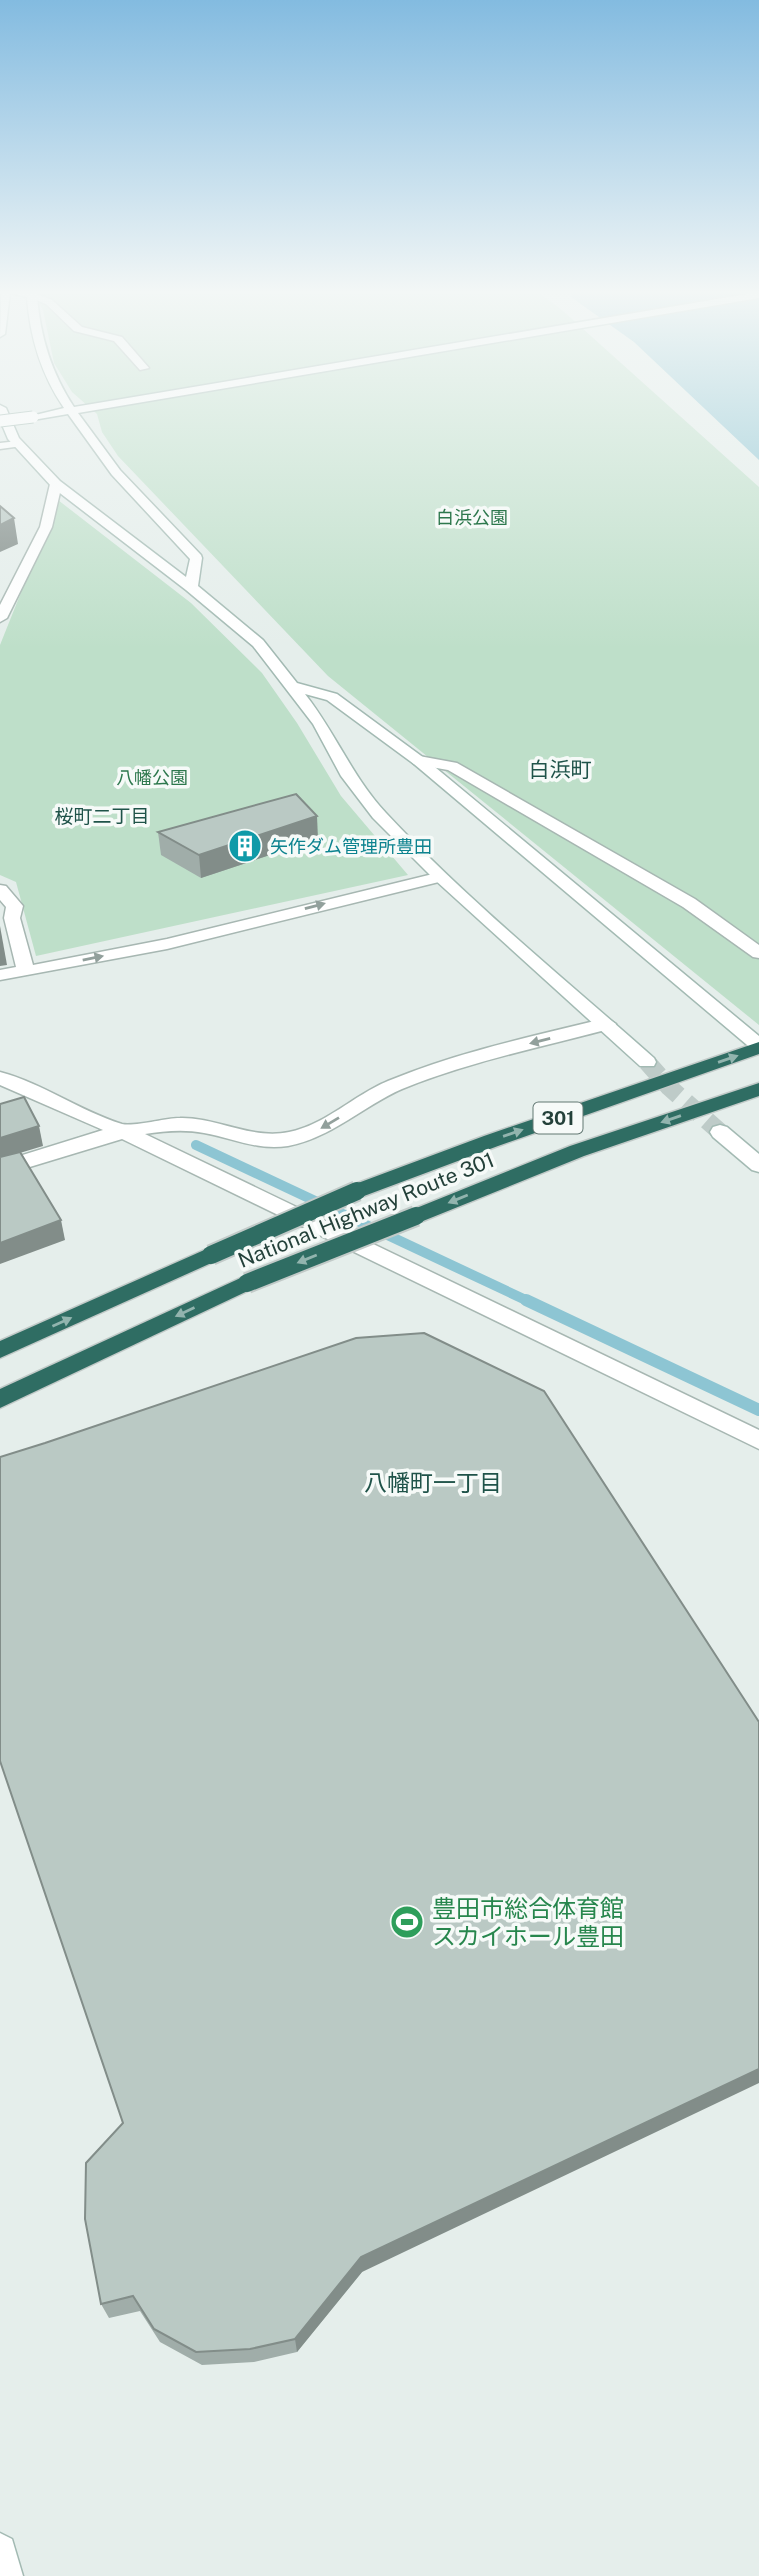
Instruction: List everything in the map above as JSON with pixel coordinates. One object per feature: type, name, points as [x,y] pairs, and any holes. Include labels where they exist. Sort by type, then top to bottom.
[{"type":"highway","name":"National Highway Route 301","points":[[0,1350],[357,1191],[759,1047]]},
{"type":"highway","name":"National Highway Route 301","points":[[0,1399],[247,1283],[577,1151],[759,1089]]},
{"type":"street","points":[[1,409],[18,444],[56,484],[191,587],[258,643],[320,723],[349,776],[379,815],[441,877],[647,1062]]},
{"type":"street","points":[[0,421],[84,409]]},
{"type":"street","points":[[71,411],[104,459],[197,558],[191,587]]},
{"type":"street","points":[[0,446],[18,444]]},
{"type":"street","points":[[0,618],[46,527],[56,484]]},
{"type":"street","points":[[294,687],[332,697],[419,761],[759,1047]]},
{"type":"street","points":[[419,761],[452,766],[689,903],[759,953]]},
{"type":"street","points":[[0,975],[182,941],[369,892],[441,877]]},
{"type":"street","points":[[0,890],[15,906],[12,918],[26,971]]},
{"type":"street","points":[[0,1169],[124,1132],[181,1123],[212,1128],[252,1141],[288,1139],[324,1127],[389,1087],[447,1064],[607,1024]]},
{"type":"street","points":[[0,1077],[124,1132],[759,1440]]},
{"type":"street","points":[[720,1132],[759,1165]]},
{"type":"street","points":[[0,2551],[5,2576]]},
{"type":"green space","name":"白浜公園","points":[[92,409],[672,409],[759,487],[759,1025],[328,676],[118,456],[102,432],[97,414]]},
{"type":"green space","name":"八幡公園","points":[[58,500],[191,603],[262,673],[297,723],[341,796],[408,875],[36,956],[16,882],[0,875],[0,645]]},
{"type":"water","points":[[705,409],[759,409],[759,460]]},
{"type":"building","points":[[0,506],[14,518],[0,525]]},
{"type":"building","points":[[296,794],[317,816],[199,855],[158,832]]},
{"type":"building","points":[[24,1097],[39,1126],[0,1138],[0,1104]]},
{"type":"building","points":[[20,1152],[61,1220],[0,1243],[0,1157]]},
{"type":"building","name":"豊田市総合体育館 スカイホール豊田","points":[[424,1333],[544,1391],[759,1722],[759,2069],[361,2257],[295,2339],[250,2349],[196,2352],[154,2329],[133,2296],[101,2304],[85,2219],[86,2163],[123,2123],[0,1761],[0,1457],[356,1338]]},
{"type":"waterway","points":[[196,1145],[530,1302]]},
{"type":"waterway","points":[[526,1300],[759,1410]]},
{"type":"tunnel","points":[[647,1062],[669,1087],[720,1132]]},
{"type":"place","name":"矢作ダム管理所豊田","points":[[245,846]]},
{"type":"place","name":"豊田市総合体育館 スカイホール豊田","points":[[407,1922]]},
{"type":"district","name":"白浜町","points":[[560,769]]},
{"type":"district","name":"桜町二丁目","points":[[102,816]]},
{"type":"district","name":"八幡町一丁目","points":[[433,1482]]}]
